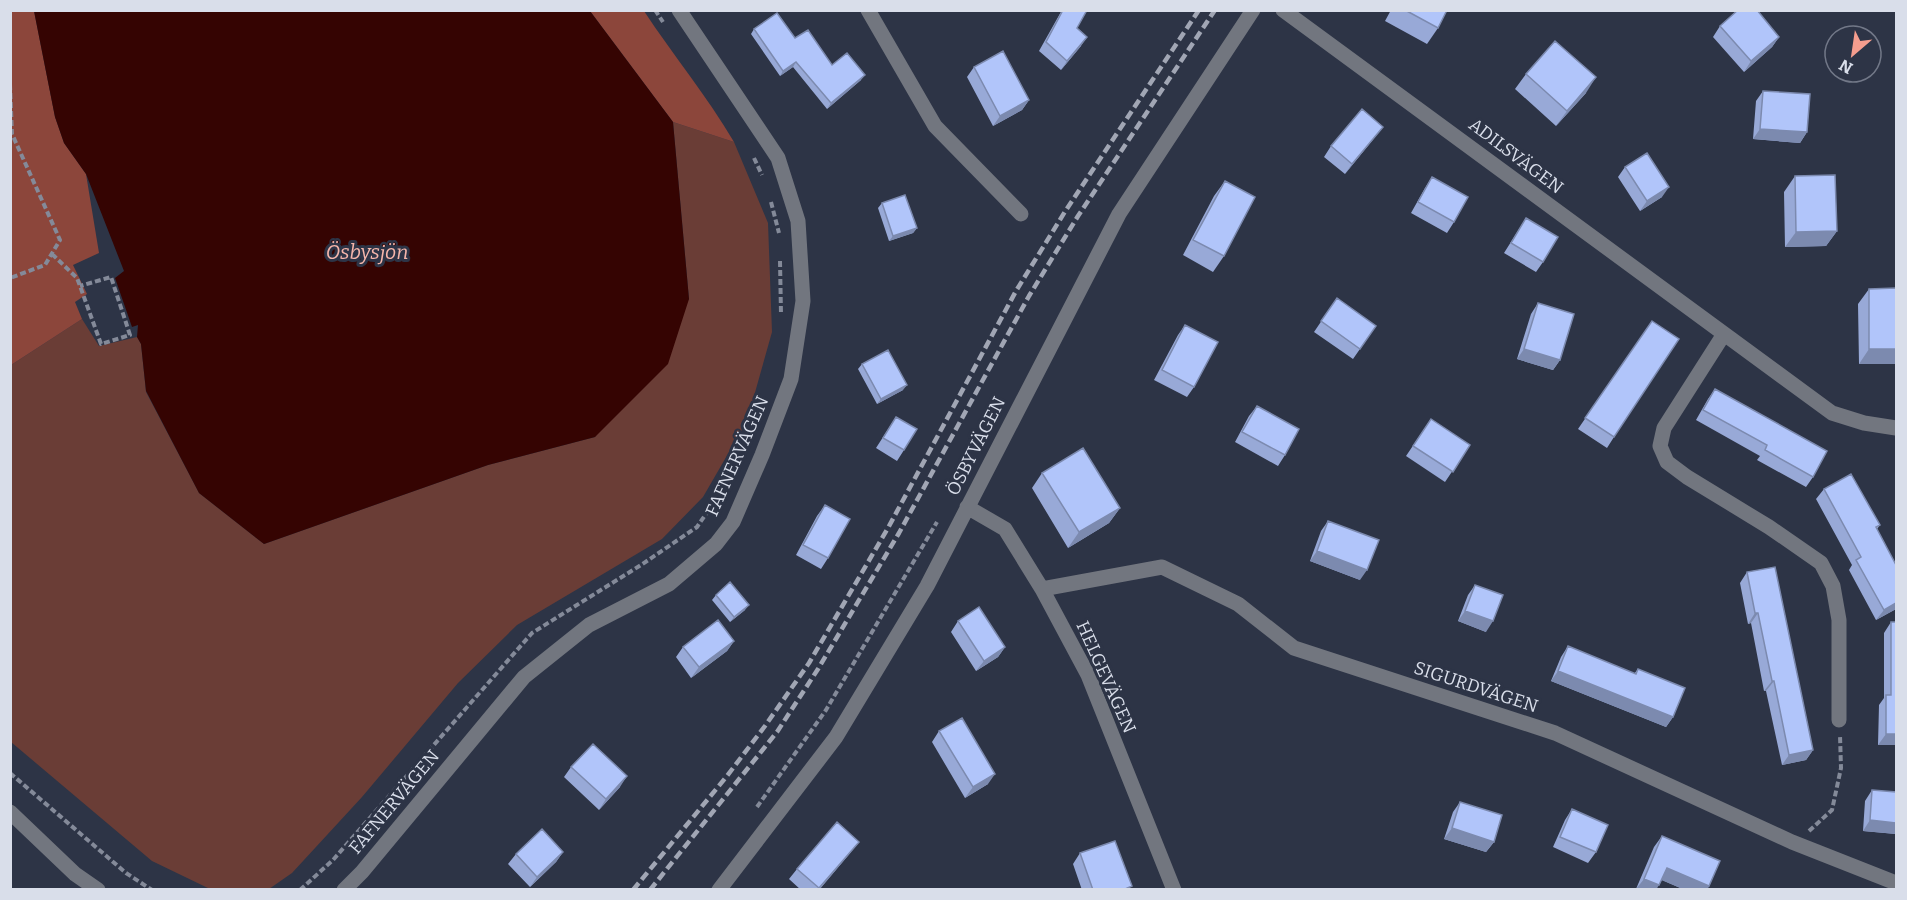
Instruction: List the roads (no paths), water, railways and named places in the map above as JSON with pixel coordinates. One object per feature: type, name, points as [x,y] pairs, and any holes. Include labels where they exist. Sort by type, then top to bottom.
[{"type":"street","name":"FAFNERVÄGEN","points":[[344,890],[362,872],[524,677],[589,625],[669,584],[716,544],[733,522],[787,390],[791,379],[803,301],[798,221],[778,158],[679,10]]},
{"type":"street","points":[[868,10],[935,126],[1021,214]]},
{"type":"street","name":"ÖSBYVÄGEN","points":[[719,890],[836,737],[927,586],[1119,214],[1253,10]]},
{"type":"street","name":"ADILSVÄGEN","points":[[1283,10],[1832,413],[1864,423],[1896,428]]},
{"type":"street","points":[[1724,334],[1664,428],[1660,446],[1667,462],[1687,477],[1769,526],[1821,563],[1833,586],[1839,620],[1839,720]]},
{"type":"street","name":"HELGEVÄGEN","points":[[967,507],[1005,530],[1042,589],[1088,675],[1174,890]]},
{"type":"street","name":"SIGURDVÄGEN","points":[[1042,589],[1162,567],[1238,604],[1294,648],[1555,733],[1792,842],[1896,883]]},
{"type":"street","points":[[10,812],[75,874],[98,890]]},
{"type":"water","name":"Ösbysjön","points":[[34,11],[590,11],[673,122],[689,299],[668,364],[595,437],[488,465],[264,544],[199,493],[146,391],[141,344],[137,337],[138,325],[132,327],[115,278],[124,271],[86,174],[64,143],[55,117]]},
{"type":"railway","points":[[633,890],[727,776],[809,663],[888,528],[1016,291],[1066,210],[1199,10]]},
{"type":"railway","points":[[650,890],[777,732],[818,669],[899,533],[1029,296],[1078,216],[1215,10]]}]
